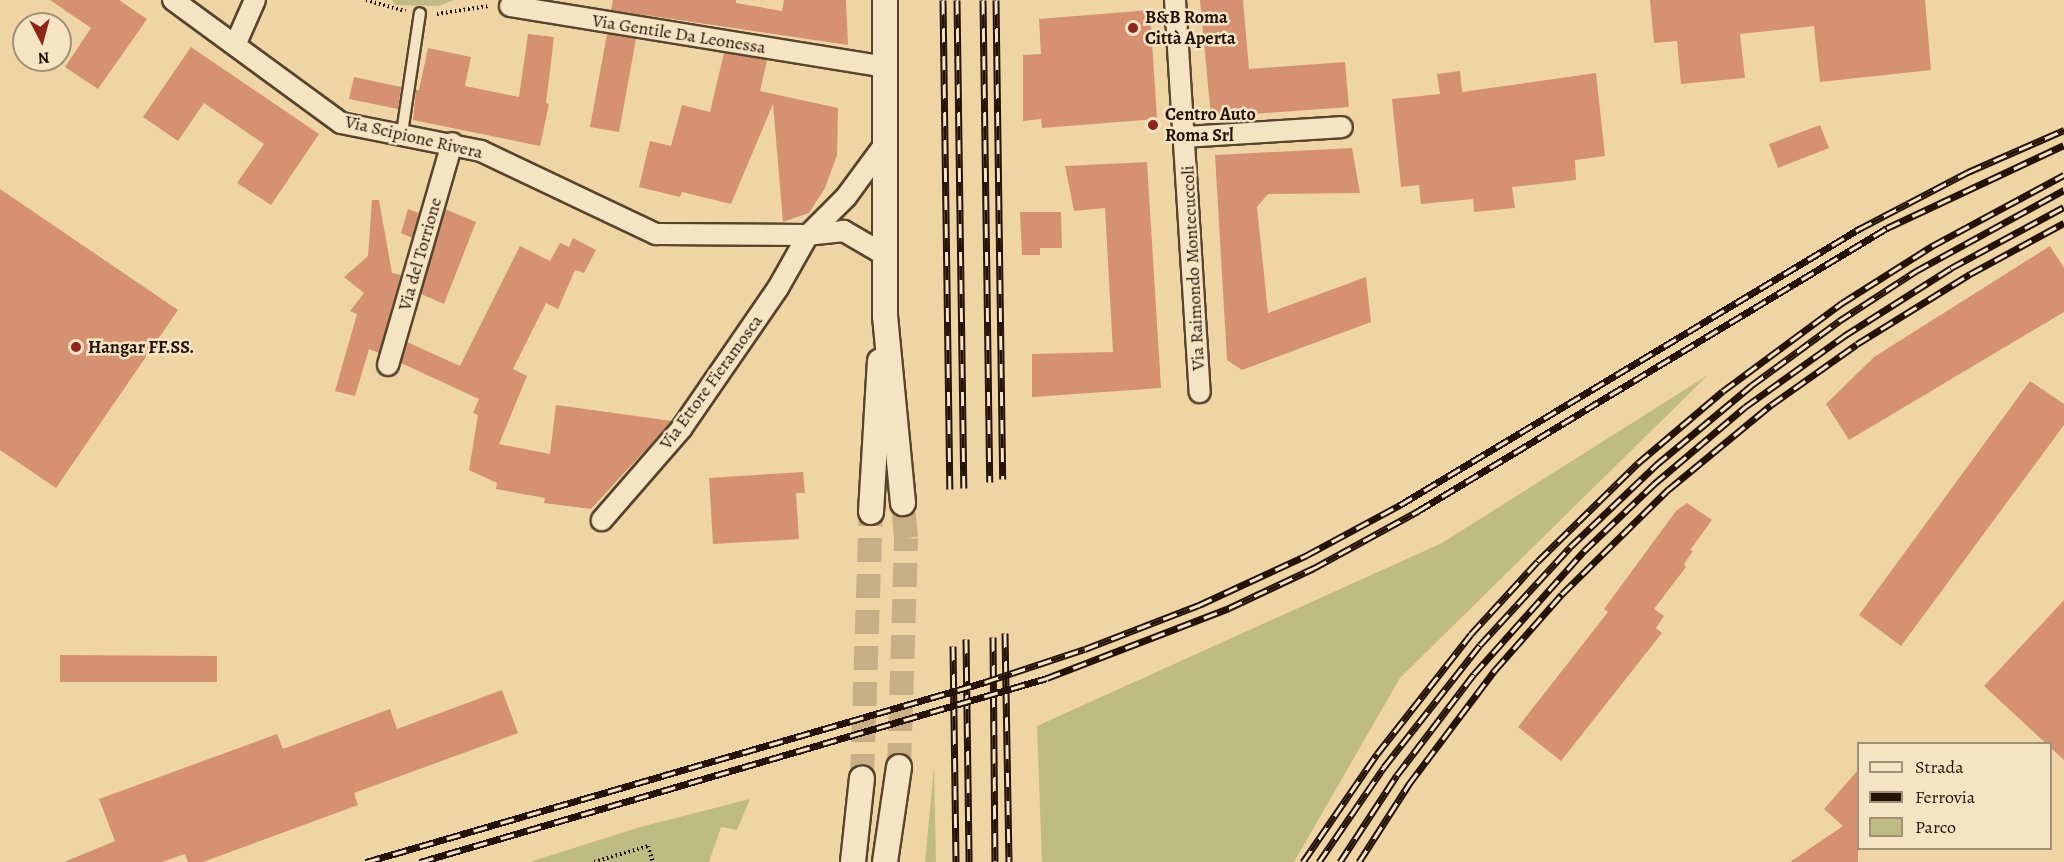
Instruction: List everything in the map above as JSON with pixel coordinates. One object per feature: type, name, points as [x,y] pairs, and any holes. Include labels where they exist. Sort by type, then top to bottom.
[{"type":"street","name":"Via Scipione Rivera","points":[[173,0],[236,43],[341,123],[452,143],[523,169],[640,230],[672,235],[808,235]]},
{"type":"street","points":[[236,43],[255,0]]},
{"type":"street","points":[[885,0],[885,316],[903,503]]},
{"type":"street","name":"Via Raimondo Montecuccoli","points":[[1175,0],[1200,392]]},
{"type":"street","name":"Via Gentile Da Leonessa","points":[[510,6],[886,68]]},
{"type":"street","points":[[1185,137],[1342,127]]},
{"type":"street","name":"Via del Torrione","points":[[388,365],[452,143]]},
{"type":"street","name":"Via Ettore Fieramosca","points":[[602,520],[681,429],[778,288],[808,235],[851,192],[885,144]]},
{"type":"street","points":[[808,235],[844,231],[885,255]]},
{"type":"street","points":[[871,512],[875,409],[885,316]]},
{"type":"street","points":[[885,862],[899,767]]},
{"type":"street","points":[[853,862],[862,778]]},
{"type":"lane","points":[[402,133],[420,13]]},
{"type":"path","points":[[366,0],[395,10],[444,15],[483,6],[510,6]]},
{"type":"path","points":[[594,862],[648,846],[653,862]]},
{"type":"green space","points":[[392,0],[454,0],[439,6],[395,5]]},
{"type":"green space","points":[[1708,375],[1400,678],[1294,862],[1042,862],[1037,726],[1442,543]]},
{"type":"green space","points":[[934,767],[936,862],[925,862]]},
{"type":"green space","points":[[750,799],[737,830],[721,827],[709,862],[530,862],[640,827]]},
{"type":"building","points":[[50,0],[119,0],[147,19],[98,89],[72,72],[72,56],[91,28],[72,15],[72,12],[68,12]]},
{"type":"building","points":[[613,0],[736,0],[736,3],[782,11],[784,0],[846,0],[848,45],[611,10]]},
{"type":"building","points":[[1200,0],[1243,0],[1249,69],[1345,62],[1349,107],[1211,117]]},
{"type":"building","points":[[1650,0],[1925,0],[1931,70],[1820,82],[1814,26],[1740,34],[1745,78],[1681,84],[1677,41],[1654,43]]},
{"type":"building","points":[[1150,10],[1157,119],[1042,128],[1041,119],[1023,121],[1023,55],[1041,54],[1039,19]]},
{"type":"building","points":[[528,34],[554,37],[546,103],[549,104],[540,146],[413,120],[416,90],[419,90],[428,48],[471,57],[465,86],[519,97]]},
{"type":"building","points":[[607,34],[636,39],[619,132],[590,127]]},
{"type":"building","points":[[191,47],[319,134],[271,205],[237,183],[264,144],[204,103],[178,141],[143,117]]},
{"type":"building","points":[[724,53],[767,60],[760,91],[838,108],[837,155],[825,188],[809,213],[783,222],[773,104],[731,204],[682,192],[680,197],[639,187],[650,141],[671,146],[682,105],[710,112]]},
{"type":"building","points":[[1460,71],[1462,92],[1596,73],[1605,156],[1575,160],[1576,180],[1512,187],[1515,208],[1474,212],[1473,199],[1421,204],[1419,185],[1401,187],[1392,99],[1440,94],[1437,74]]},
{"type":"building","points":[[354,77],[401,87],[398,109],[349,99]]},
{"type":"building","points":[[1820,125],[1829,148],[1778,168],[1769,144]]},
{"type":"building","points":[[1352,148],[1360,193],[1268,194],[1257,207],[1268,313],[1366,277],[1371,322],[1242,370],[1227,360],[1215,155]]},
{"type":"building","points":[[1147,162],[1161,388],[1032,397],[1032,354],[1113,352],[1105,208],[1074,211],[1065,166]]},
{"type":"building","name":"Hangar FF.SS.","points":[[0,189],[178,310],[56,488],[0,450]]},
{"type":"building","points":[[372,200],[379,200],[392,273],[401,275],[379,353],[369,349],[355,396],[335,391],[357,314],[350,311],[364,293],[344,277],[368,256]]},
{"type":"building","points":[[408,209],[419,213],[412,238],[401,233]]},
{"type":"building","points":[[445,209],[476,222],[444,304],[421,294]]},
{"type":"building","points":[[1020,212],[1061,212],[1062,248],[1040,248],[1040,255],[1022,255]]},
{"type":"building","points":[[573,238],[596,250],[584,273],[575,270],[558,309],[546,303],[513,369],[527,376],[499,444],[550,454],[556,405],[672,421],[591,509],[544,503],[545,498],[496,489],[497,483],[469,470],[478,415],[473,413],[479,399],[401,363],[407,342],[460,366],[520,246],[550,261],[560,243],[569,247]]},
{"type":"building","points":[[2050,246],[2064,268],[2064,312],[1849,440],[1826,404],[1874,357]]},
{"type":"building","points":[[2030,381],[2064,404],[2064,425],[1901,646],[1859,615]]},
{"type":"building","points":[[803,472],[805,493],[796,493],[799,539],[713,544],[709,478]]},
{"type":"building","points":[[1687,503],[1712,520],[1690,550],[1693,551],[1684,564],[1686,567],[1654,609],[1664,616],[1656,628],[1662,633],[1561,761],[1518,727],[1608,612],[1604,609],[1676,511]]},
{"type":"building","points":[[2064,600],[2064,760],[2052,749],[2052,742],[2045,742],[1984,686]]},
{"type":"building","points":[[60,655],[217,656],[217,682],[60,682]]},
{"type":"building","points":[[502,690],[518,733],[354,793],[358,805],[203,862],[188,862],[185,854],[162,862],[64,862],[115,841],[99,799],[277,734],[283,749],[390,709],[397,729]]},
{"type":"building","points":[[1857,771],[1858,862],[1790,862],[1843,826],[1824,809]]},
{"type":"tunnel","points":[[899,767],[906,538],[903,503]]},
{"type":"tunnel","points":[[862,778],[871,512]]},
{"type":"railway","points":[[943,0],[950,489]]},
{"type":"railway","points":[[957,0],[964,488]]},
{"type":"railway","points":[[983,0],[990,482]]},
{"type":"railway","points":[[996,0],[1003,479]]},
{"type":"railway","points":[[366,862],[985,682],[1085,649],[1199,605],[1307,555],[1400,505],[1859,229],[1968,172],[2064,130]]},
{"type":"railway","points":[[420,862],[1047,678],[1229,608],[1314,568],[1418,511],[1887,228],[2064,145]]},
{"type":"railway","points":[[1303,862],[1377,754],[1471,634],[1538,561],[1638,463],[1723,391],[1842,303],[1932,246],[2064,175]]},
{"type":"railway","points":[[1319,862],[1384,767],[1480,645],[1570,547],[1656,465],[1752,385],[1839,321],[1916,271],[2064,190]]},
{"type":"railway","points":[[1340,862],[1397,775],[1474,674],[1584,551],[1654,484],[1745,407],[1844,336],[1951,268],[2064,207]]},
{"type":"railway","points":[[1359,862],[1409,784],[1495,670],[1562,594],[1669,489],[1771,405],[1857,344],[1970,274],[2064,223]]},
{"type":"railway","points":[[1005,633],[1009,862]]},
{"type":"railway","points":[[993,637],[995,862]]},
{"type":"railway","points":[[966,639],[969,862]]},
{"type":"railway","points":[[953,646],[956,862]]},
{"type":"place","name":"B&B Roma Città Aperta","points":[[1133,28]]},
{"type":"place","name":"Centro Auto Roma Srl","points":[[1153,125]]},
{"type":"place","name":"Hangar FF.SS.","points":[[76,347]]}]
